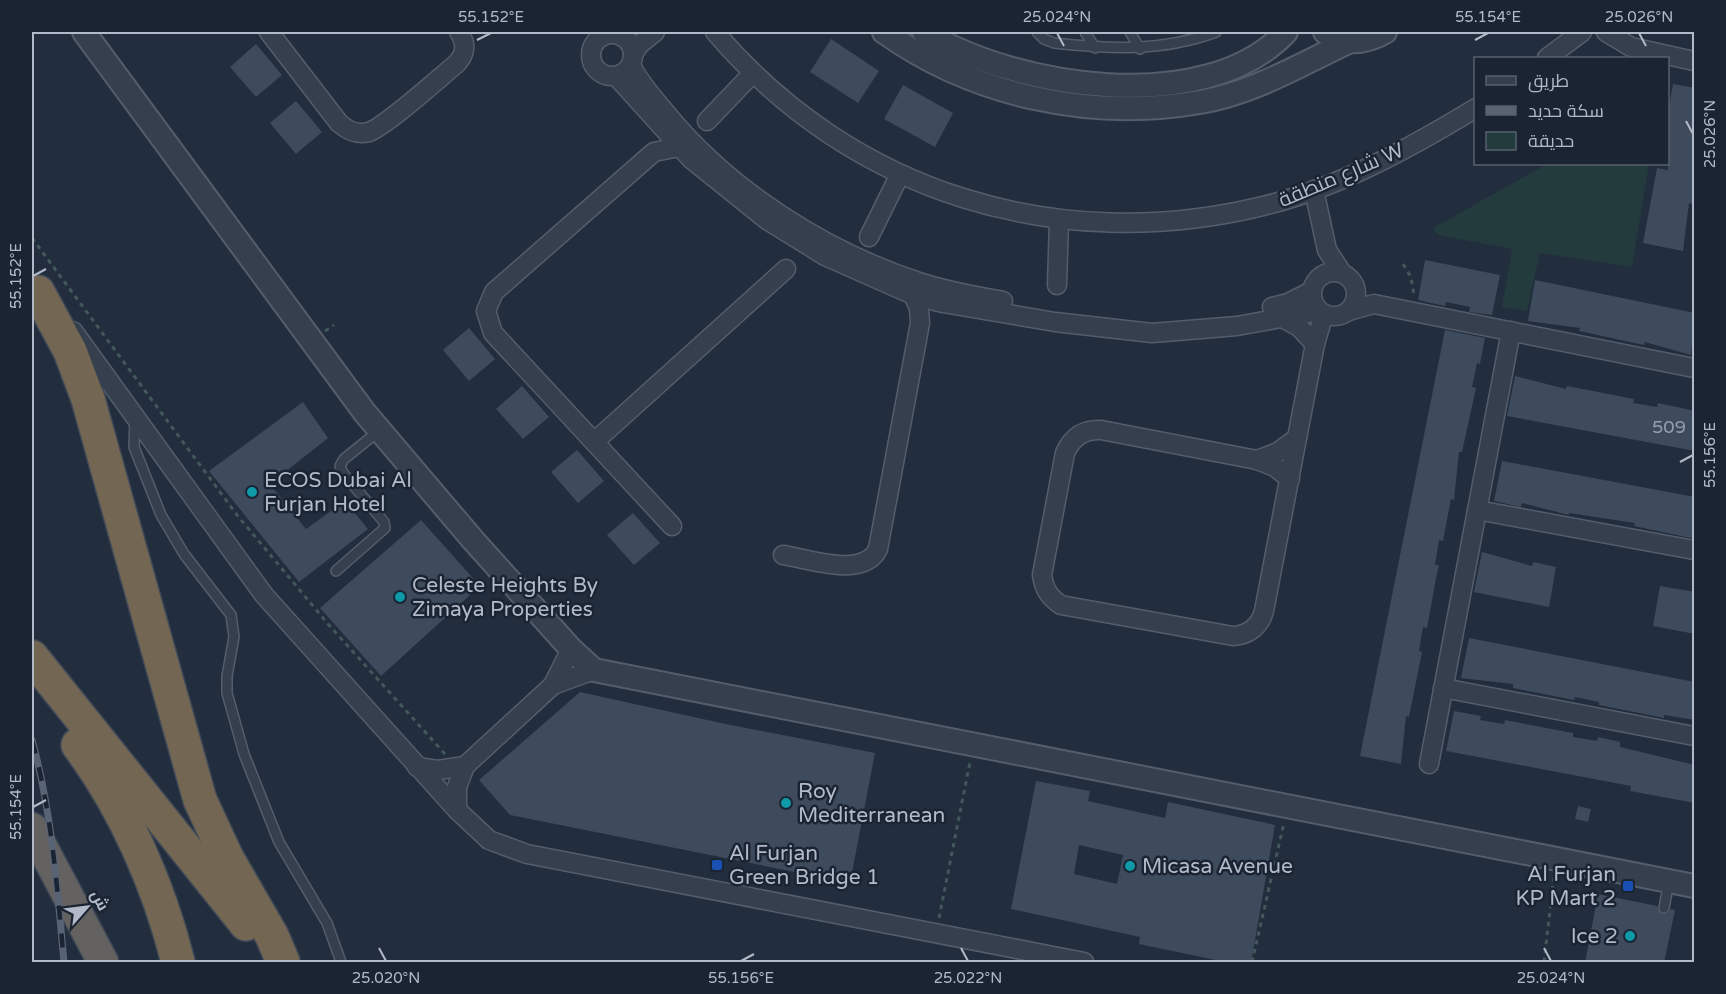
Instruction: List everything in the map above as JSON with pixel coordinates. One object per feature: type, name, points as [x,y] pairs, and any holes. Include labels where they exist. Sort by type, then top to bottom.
[{"type":"highway","points":[[35,287],[70,351],[88,399],[200,800],[227,858],[272,936],[283,963]]},
{"type":"highway","points":[[32,657],[277,963]]},
{"type":"highway","points":[[32,683],[82,749],[111,795],[136,843],[157,894],[178,963]]},
{"type":"highway","points":[[32,828],[104,963]]},
{"type":"street","points":[[84,32],[380,430],[571,649],[594,670],[1695,886]]},
{"type":"street","points":[[269,32],[339,123],[347,130],[357,133],[376,129],[455,65],[464,52],[465,44],[459,32]]},
{"type":"street","points":[[616,76],[655,32]]},
{"type":"street","name":"شارع منطقة W","points":[[715,32],[753,73],[810,121],[854,150],[900,174],[943,192],[992,207],[1059,220],[1131,224],[1214,217],[1265,206],[1314,190],[1411,145],[1474,109]]},
{"type":"street","points":[[884,32],[928,60],[980,81],[1062,105],[1105,108],[1144,108],[1202,102],[1257,86],[1348,42]]},
{"type":"street","points":[[924,32],[960,50],[1023,72],[1087,83],[1134,85],[1180,81],[1232,69],[1255,57],[1286,32]]},
{"type":"street","points":[[1325,32],[1348,42],[1361,42],[1384,32]]},
{"type":"street","points":[[1548,57],[1582,32]]},
{"type":"street","points":[[1606,32],[1631,47],[1695,61]]},
{"type":"street","points":[[1312,291],[1288,303],[1234,315],[1152,320],[1111,318],[1024,306],[916,281],[860,259],[832,244],[748,189],[678,128],[637,77],[632,60],[632,47],[608,35],[591,60],[594,67],[604,75],[616,76],[679,147],[715,180],[796,238],[855,271],[913,295],[943,303],[1055,322],[1152,333],[1227,327],[1279,316],[1321,312],[1337,316],[1349,310],[1374,304],[1695,368]]},
{"type":"street","points":[[707,121],[753,73]]},
{"type":"street","points":[[654,152],[661,127]]},
{"type":"street","points":[[672,526],[492,333],[486,310],[494,292],[654,152],[679,147]]},
{"type":"street","points":[[869,237],[900,174]]},
{"type":"street","points":[[1314,190],[1327,250],[1342,273],[1350,278],[1356,290],[1374,304]]},
{"type":"street","points":[[1057,285],[1059,220]]},
{"type":"street","points":[[1321,312],[1314,305],[1312,291],[1313,285],[1323,274],[1327,250]]},
{"type":"street","points":[[594,442],[786,269]]},
{"type":"street","points":[[1323,274],[1342,273]]},
{"type":"street","points":[[35,287],[75,333],[255,584],[417,767],[489,840],[514,851],[1084,963]]},
{"type":"street","points":[[1349,310],[1355,301],[1356,290]]},
{"type":"street","points":[[783,555],[852,566],[868,561],[875,554],[920,323],[919,308],[913,295]]},
{"type":"street","points":[[920,323],[930,311],[943,303]]},
{"type":"street","points":[[1290,479],[1275,467],[1257,460],[1101,430],[1081,434],[1068,445],[1065,453],[1042,575],[1047,593],[1061,605],[1233,636],[1245,634],[1262,618],[1290,479],[1298,438],[1321,312]]},
{"type":"street","points":[[1279,316],[1299,327],[1315,344]]},
{"type":"street","points":[[1429,764],[1511,331]]},
{"type":"street","points":[[1257,460],[1278,452],[1298,438]]},
{"type":"street","points":[[1477,510],[1695,550]]},
{"type":"street","points":[[553,685],[571,649]]},
{"type":"street","points":[[417,767],[457,768],[553,685],[594,670]]},
{"type":"street","points":[[1443,688],[1695,736]]},
{"type":"street","points":[[457,768],[457,810]]},
{"type":"lane","points":[[1037,32],[1044,39],[1054,43],[1095,48],[1140,49],[1196,39],[1215,32]]},
{"type":"lane","points":[[1085,32],[1095,48]]},
{"type":"lane","points":[[1130,32],[1140,49]]},
{"type":"lane","points":[[135,415],[134,447],[161,515],[184,554],[231,615],[234,637],[226,676],[227,693],[244,754],[279,842],[327,923],[341,963]]},
{"type":"lane","points":[[336,571],[385,528],[384,522],[343,473],[340,466],[344,459],[380,430]]},
{"type":"lane","points":[[1664,908],[1669,881]]},
{"type":"path","points":[[32,238],[237,515],[327,624],[457,768]]},
{"type":"path","points":[[1403,264],[1413,284],[1415,312]]},
{"type":"path","points":[[935,934],[974,746]]},
{"type":"path","points":[[1252,963],[1288,807]]},
{"type":"path","points":[[1544,963],[1556,859]]},
{"type":"green space","points":[[1545,165],[1649,165],[1632,267],[1540,253],[1527,311],[1502,307],[1512,249],[1438,235],[1433,228]]},
{"type":"building","points":[[831,39],[879,71],[858,103],[810,72]]},
{"type":"building","points":[[256,44],[282,75],[256,97],[230,67]]},
{"type":"building","points":[[1673,84],[1695,88],[1695,190],[1692,204],[1689,203],[1683,251],[1643,243],[1657,168],[1668,170],[1669,165],[1669,106]]},
{"type":"building","points":[[903,85],[953,113],[935,147],[884,119]]},
{"type":"building","points":[[296,101],[322,132],[296,154],[270,123]]},
{"type":"building","points":[[1425,260],[1500,275],[1492,315],[1469,312],[1470,307],[1446,302],[1445,306],[1418,300]]},
{"type":"building","points":[[1535,280],[1695,313],[1691,355],[1645,342],[1644,345],[1579,331],[1580,328],[1528,321]]},
{"type":"building","points":[[469,328],[495,359],[469,381],[443,350]]},
{"type":"building","points":[[1445,330],[1485,338],[1480,364],[1477,363],[1472,387],[1476,388],[1462,452],[1459,452],[1454,500],[1451,499],[1443,541],[1439,540],[1435,565],[1439,565],[1427,628],[1423,627],[1419,651],[1422,652],[1409,717],[1406,716],[1401,764],[1360,756]]},
{"type":"building","points":[[1515,376],[1566,389],[1567,386],[1634,399],[1633,403],[1657,407],[1658,403],[1695,411],[1695,451],[1507,416]]},
{"type":"building","points":[[522,386],[549,417],[523,439],[496,409]]},
{"type":"building","name":"ECOS Dubai Al Furjan Hotel","points":[[303,402],[328,438],[270,484],[306,529],[345,501],[368,529],[299,582],[209,471]]},
{"type":"building","points":[[577,450],[604,481],[578,503],[551,472]]},
{"type":"building","points":[[1502,461],[1695,497],[1695,539],[1634,526],[1635,523],[1569,513],[1569,515],[1522,503],[1521,507],[1494,501]]},
{"type":"building","points":[[633,513],[660,543],[634,565],[607,535]]},
{"type":"building","name":"Celeste Heights By Zimaya Properties","points":[[421,520],[480,586],[381,676],[320,608]]},
{"type":"building","points":[[1482,552],[1532,566],[1533,562],[1556,567],[1549,607],[1474,592]]},
{"type":"building","points":[[1660,586],[1695,592],[1695,634],[1653,626]]},
{"type":"building","points":[[1469,638],[1695,682],[1695,720],[1664,715],[1664,718],[1599,705],[1599,702],[1575,697],[1574,700],[1513,688],[1513,684],[1461,678]]},
{"type":"building","points":[[580,692],[721,723],[875,753],[850,883],[510,815],[479,780]]},
{"type":"building","points":[[1454,711],[1481,716],[1480,720],[1504,724],[1505,720],[1573,733],[1573,737],[1597,741],[1598,737],[1620,742],[1620,747],[1695,765],[1695,803],[1630,791],[1631,786],[1446,751]]},
{"type":"building","points":[[1036,781],[1090,791],[1088,801],[1165,818],[1168,802],[1275,825],[1251,963],[1230,963],[1139,944],[1140,937],[1011,909]],"holes":[[[1079,845],[1123,855],[1117,884],[1074,874]]]},
{"type":"building","points":[[1578,806],[1591,809],[1588,822],[1575,819]]},
{"type":"building","name":"Ice 2","points":[[1598,894],[1657,906],[1662,914],[1667,914],[1671,909],[1675,910],[1664,963],[1585,963]]},
{"type":"railway","points":[[32,740],[49,822],[64,962]]},
{"type":"place","name":"ECOS Dubai Al Furjan Hotel","points":[[252,492]]},
{"type":"place","name":"Celeste Heights By Zimaya Properties","points":[[400,597]]},
{"type":"place","name":"Roy Mediterranean","points":[[786,803]]},
{"type":"place","name":"Al Furjan Green Bridge 1","points":[[717,865]]},
{"type":"place","name":"Micasa Avenue","points":[[1130,866]]},
{"type":"place","name":"Al Furjan KP Mart 2","points":[[1628,886]]},
{"type":"place","name":"Ice 2","points":[[1630,936]]}]
